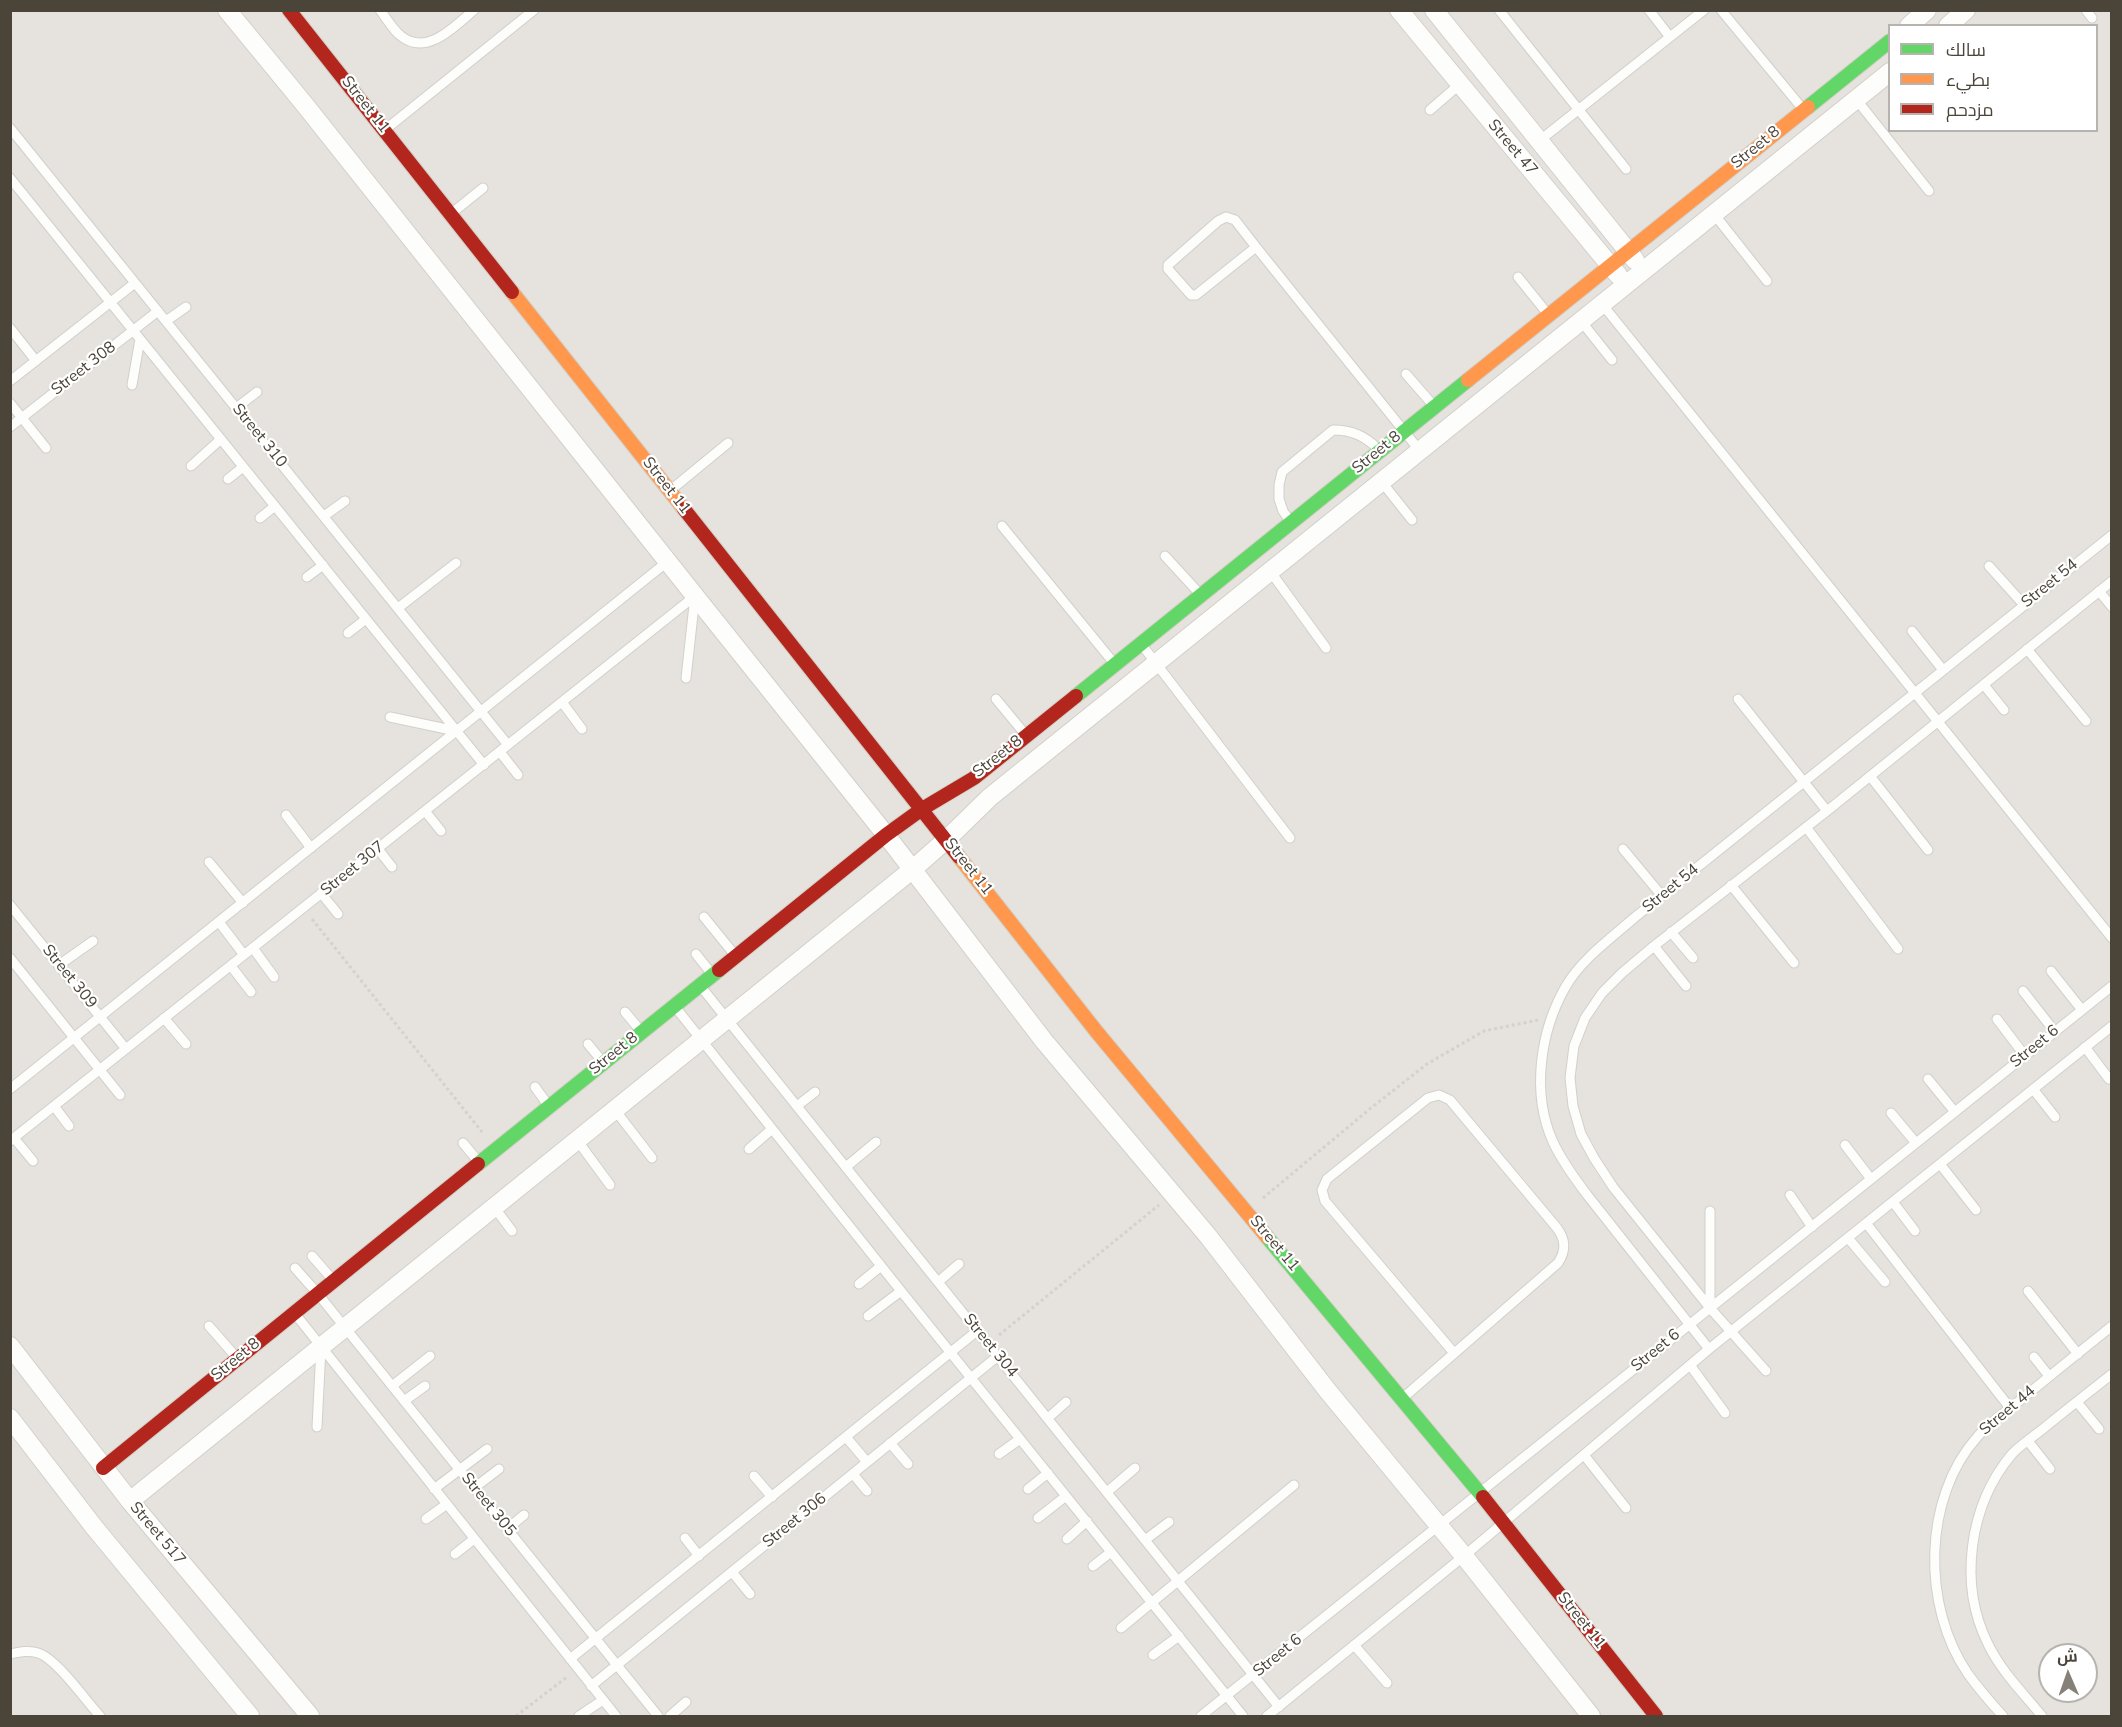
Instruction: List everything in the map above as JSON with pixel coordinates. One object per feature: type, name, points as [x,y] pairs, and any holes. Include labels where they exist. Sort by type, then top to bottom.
[{"type":"street","points":[[227,10],[913,869],[1044,1041],[1208,1236],[1328,1390],[1591,1716]]},
{"type":"street","name":"Street 11","points":[[289,10],[1096,1031],[1504,1522],[1656,1716]]},
{"type":"street","name":"Street 47","points":[[1399,10],[1626,285]]},
{"type":"street","name":"Street 47","points":[[1434,10],[1644,270]]},
{"type":"street","points":[[1911,24],[1927,10]]},
{"type":"street","points":[[1950,24],[1966,10]]},
{"type":"street","name":"Street 8","points":[[103,1468],[886,835],[922,809],[974,778],[1888,43]]},
{"type":"street","name":"Street 8","points":[[130,1501],[913,869],[990,797],[1888,74]]},
{"type":"street","name":"Street 517","points":[[10,1346],[103,1468],[310,1716]]},
{"type":"street","points":[[10,1418],[94,1527],[250,1716]]},
{"type":"lane","points":[[380,10],[400,36],[420,44],[441,37],[474,10]]},
{"type":"lane","points":[[385,131],[534,10]]},
{"type":"lane","points":[[1498,10],[1626,169]]},
{"type":"lane","points":[[1649,10],[1670,37]]},
{"type":"lane","points":[[1539,141],[1704,10]]},
{"type":"lane","points":[[1721,10],[1804,110]]},
{"type":"lane","points":[[1430,110],[1460,84]]},
{"type":"lane","points":[[1856,99],[1929,191]]},
{"type":"lane","name":"Street 310","points":[[10,128],[508,745]]},
{"type":"lane","name":"Street 310","points":[[10,178],[484,765]]},
{"type":"lane","points":[[450,214],[483,189]]},
{"type":"lane","points":[[1714,214],[1767,280]]},
{"type":"lane","points":[[1256,247],[1196,295],[1188,293],[1168,269],[1168,265],[1218,220],[1226,217],[1235,220],[1420,451]]},
{"type":"lane","points":[[1518,277],[1549,315]]},
{"type":"lane","points":[[10,381],[135,283]]},
{"type":"lane","points":[[1602,304],[2112,938]]},
{"type":"lane","points":[[166,321],[186,307]]},
{"type":"lane","name":"Street 308","points":[[10,427],[158,311]]},
{"type":"lane","points":[[1581,321],[1612,360]]},
{"type":"lane","points":[[10,328],[36,361]]},
{"type":"lane","points":[[132,385],[140,339]]},
{"type":"lane","points":[[1406,374],[1435,407]]},
{"type":"lane","points":[[236,408],[257,392]]},
{"type":"lane","points":[[10,403],[46,448]]},
{"type":"lane","points":[[1291,522],[1283,511],[1279,499],[1282,472],[1333,430],[1346,430],[1359,434],[1371,441],[1380,451]]},
{"type":"lane","points":[[191,466],[221,440]]},
{"type":"lane","points":[[670,491],[728,443]]},
{"type":"lane","points":[[228,479],[243,467]]},
{"type":"lane","points":[[1381,482],[1412,520]]},
{"type":"lane","points":[[324,516],[345,501]]},
{"type":"lane","points":[[260,518],[275,506]]},
{"type":"lane","points":[[1002,526],[1115,664]]},
{"type":"lane","name":"Street 54","points":[[1709,1349],[1575,1179],[1552,1141],[1543,1110],[1541,1081],[1543,1048],[1552,1017],[1567,985],[1585,962],[1662,896],[2112,535]]},
{"type":"lane","points":[[1165,556],[1200,595]]},
{"type":"lane","points":[[398,608],[456,562]]},
{"type":"lane","points":[[10,1089],[667,562]]},
{"type":"lane","points":[[308,577],[323,565]]},
{"type":"lane","points":[[1989,566],[2024,605]]},
{"type":"lane","points":[[1270,571],[1326,648]]},
{"type":"lane","name":"Street 54","points":[[1766,1371],[1710,1308],[1600,1168],[1581,1134],[1573,1106],[1570,1078],[1574,1046],[1585,1018],[1602,993],[1622,972],[1827,811],[2112,581]]},
{"type":"lane","points":[[2099,591],[2112,607]]},
{"type":"lane","points":[[686,678],[694,596]]},
{"type":"lane","name":"Street 307","points":[[12,1139],[694,596]]},
{"type":"lane","points":[[348,633],[366,619]]},
{"type":"lane","points":[[1912,631],[1943,670]]},
{"type":"lane","points":[[1141,643],[1290,838]]},
{"type":"lane","points":[[2027,649],[2086,721]]},
{"type":"lane","points":[[1984,685],[2004,710]]},
{"type":"lane","points":[[996,699],[1026,735]]},
{"type":"lane","points":[[1738,699],[1827,811]]},
{"type":"lane","points":[[562,702],[582,729]]},
{"type":"lane","points":[[390,717],[456,731]]},
{"type":"lane","points":[[500,752],[518,775]]},
{"type":"lane","points":[[1870,776],[1928,850]]},
{"type":"lane","points":[[425,811],[441,831]]},
{"type":"lane","points":[[286,815],[311,848]]},
{"type":"lane","points":[[1806,827],[1898,949]]},
{"type":"lane","points":[[378,849],[392,867]]},
{"type":"lane","points":[[1623,849],[1662,896]]},
{"type":"lane","points":[[209,862],[243,903]]},
{"type":"lane","points":[[1731,885],[1794,963]]},
{"type":"lane","points":[[321,893],[338,914]]},
{"type":"lane","name":"Street 309","points":[[10,905],[126,1049]]},
{"type":"lane","points":[[704,917],[736,956]]},
{"type":"lane","points":[[219,922],[244,955]]},
{"type":"lane","points":[[1671,932],[1693,958]]},
{"type":"lane","points":[[60,965],[93,941]]},
{"type":"lane","points":[[1654,946],[1686,986]]},
{"type":"lane","points":[[253,948],[273,977]]},
{"type":"lane","points":[[696,954],[713,975]]},
{"type":"lane","name":"Street 309","points":[[10,958],[120,1095]]},
{"type":"lane","points":[[231,966],[251,992]]},
{"type":"lane","points":[[2051,972],[2082,1010]]},
{"type":"lane","name":"Street 304","points":[[700,985],[1279,1707]]},
{"type":"lane","name":"Street 6","points":[[1201,1716],[2112,986]]},
{"type":"lane","points":[[2023,991],[2055,1032]]},
{"type":"lane","name":"Street 304","points":[[674,1006],[900,1291],[1243,1716]]},
{"type":"lane","points":[[625,1012],[642,1032]]},
{"type":"lane","points":[[164,1018],[186,1044]]},
{"type":"lane","points":[[1997,1019],[2025,1056]]},
{"type":"lane","name":"Street 6","points":[[1267,1716],[1464,1556],[1709,1349],[2112,1026]]},
{"type":"lane","points":[[588,1044],[603,1063]]},
{"type":"lane","points":[[2085,1047],[2109,1079]]},
{"type":"lane","points":[[1928,1079],[1954,1112]]},
{"type":"lane","points":[[535,1087],[550,1107]]},
{"type":"lane","points":[[2033,1089],[2055,1117]]},
{"type":"lane","points":[[797,1106],[815,1092]]},
{"type":"lane","points":[[1402,1399],[1558,1263],[1564,1249],[1564,1241],[1557,1228],[1450,1100],[1439,1095],[1428,1098],[1327,1179],[1322,1190],[1325,1201],[1454,1353]]},
{"type":"lane","points":[[54,1106],[69,1126]]},
{"type":"lane","points":[[615,1110],[652,1158]]},
{"type":"lane","points":[[1891,1113],[1916,1143]]},
{"type":"lane","points":[[749,1149],[772,1129]]},
{"type":"lane","points":[[12,1139],[33,1161]]},
{"type":"lane","points":[[577,1140],[610,1185]]},
{"type":"lane","points":[[846,1167],[876,1142]]},
{"type":"lane","points":[[463,1143],[480,1163]]},
{"type":"lane","points":[[1845,1145],[1871,1179]]},
{"type":"lane","points":[[1940,1164],[1976,1210]]},
{"type":"lane","points":[[1790,1195],[1812,1227]]},
{"type":"lane","points":[[1893,1202],[1916,1231]]},
{"type":"lane","points":[[494,1207],[512,1231]]},
{"type":"lane","points":[[1710,1211],[1710,1308]]},
{"type":"lane","points":[[1866,1224],[2010,1408]]},
{"type":"lane","points":[[1848,1238],[1884,1282]]},
{"type":"lane","points":[[312,1256],[334,1281]]},
{"type":"lane","points":[[938,1282],[959,1264]]},
{"type":"lane","points":[[859,1284],[881,1266]]},
{"type":"lane","name":"Street 305","points":[[295,1268],[658,1716]]},
{"type":"lane","points":[[868,1316],[900,1291]]},
{"type":"lane","points":[[2028,1291],[2078,1354]]},
{"type":"lane","name":"Street 305","points":[[294,1313],[616,1716]]},
{"type":"lane","points":[[209,1326],[238,1359]]},
{"type":"lane","name":"Street 44","points":[[2003,1716],[1967,1673],[1940,1613],[1935,1582],[1934,1550],[1947,1488],[1960,1460],[1978,1435],[2112,1326]]},
{"type":"lane","name":"Street 306","points":[[570,1659],[977,1331]]},
{"type":"lane","points":[[317,1426],[321,1347]]},
{"type":"lane","points":[[392,1386],[430,1356]]},
{"type":"lane","name":"Street 306","points":[[591,1686],[998,1356]]},
{"type":"lane","points":[[2034,1357],[2049,1376]]},
{"type":"lane","points":[[1690,1365],[1725,1413]]},
{"type":"lane","points":[[2042,1716],[2001,1667],[1978,1620],[1972,1591],[1971,1562],[1975,1532],[1983,1504],[1996,1478],[2013,1453],[2112,1374]]},
{"type":"lane","points":[[404,1401],[425,1386]]},
{"type":"lane","points":[[1048,1418],[1066,1402]]},
{"type":"lane","points":[[2077,1402],[2099,1430]]},
{"type":"lane","points":[[846,1437],[867,1462]]},
{"type":"lane","points":[[999,1454],[1020,1439]]},
{"type":"lane","points":[[2028,1441],[2050,1469]]},
{"type":"lane","points":[[890,1443],[908,1464]]},
{"type":"lane","points":[[434,1489],[487,1449]]},
{"type":"lane","points":[[1584,1455],[1626,1508]]},
{"type":"lane","points":[[1107,1492],[1135,1468]]},
{"type":"lane","points":[[474,1488],[499,1469]]},
{"type":"lane","points":[[1028,1489],[1048,1473]]},
{"type":"lane","points":[[853,1474],[867,1491]]},
{"type":"lane","points":[[754,1476],[772,1497]]},
{"type":"lane","points":[[1121,1628],[1294,1485]]},
{"type":"lane","points":[[1038,1518],[1066,1496]]},
{"type":"lane","points":[[426,1519],[447,1504]]},
{"type":"lane","points":[[507,1530],[524,1515]]},
{"type":"lane","points":[[1067,1539],[1087,1521]]},
{"type":"lane","points":[[1145,1540],[1169,1522]]},
{"type":"lane","points":[[455,1554],[474,1539]]},
{"type":"lane","points":[[685,1539],[699,1556]]},
{"type":"lane","points":[[1093,1566],[1111,1552]]},
{"type":"lane","points":[[732,1572],[750,1594]]},
{"type":"lane","points":[[1153,1655],[1179,1636]]},
{"type":"lane","points":[[1354,1646],[1387,1683]]},
{"type":"lane","points":[[10,1654],[24,1651],[50,1658],[100,1716]]},
{"type":"lane","points":[[579,1716],[603,1700]]},
{"type":"lane","points":[[670,1716],[686,1702]]},
{"type":"path","points":[[303,908],[496,1150]]},
{"type":"path","points":[[1247,1212],[1362,1115],[1427,1064],[1484,1031],[1552,1017]]},
{"type":"path","points":[[988,1344],[1172,1194]]},
{"type":"path","points":[[516,1716],[578,1669]]},
{"type":"shaded area","points":[[11,11],[2111,11],[2111,1716],[11,1716]]},
{"type":"traffic: fast","points":[[1808,107],[1888,43]]},
{"type":"traffic: fast","points":[[1076,696],[1468,380]]},
{"type":"traffic: fast","points":[[478,1164],[719,970]]},
{"type":"traffic: fast","points":[[1267,1237],[1483,1497]]},
{"type":"traffic: slow","points":[[1468,380],[1808,107]]},
{"type":"traffic: slow","points":[[512,292],[684,509]]},
{"type":"traffic: slow","points":[[959,857],[1096,1031],[1267,1237]]},
{"type":"traffic: jam","points":[[289,10],[512,292]]},
{"type":"traffic: jam","points":[[684,509],[959,857]]},
{"type":"traffic: jam","points":[[719,970],[886,835],[922,809],[974,778],[1076,696]]},
{"type":"traffic: jam","points":[[103,1468],[478,1164]]},
{"type":"traffic: jam","points":[[1483,1497],[1656,1716]]}]
